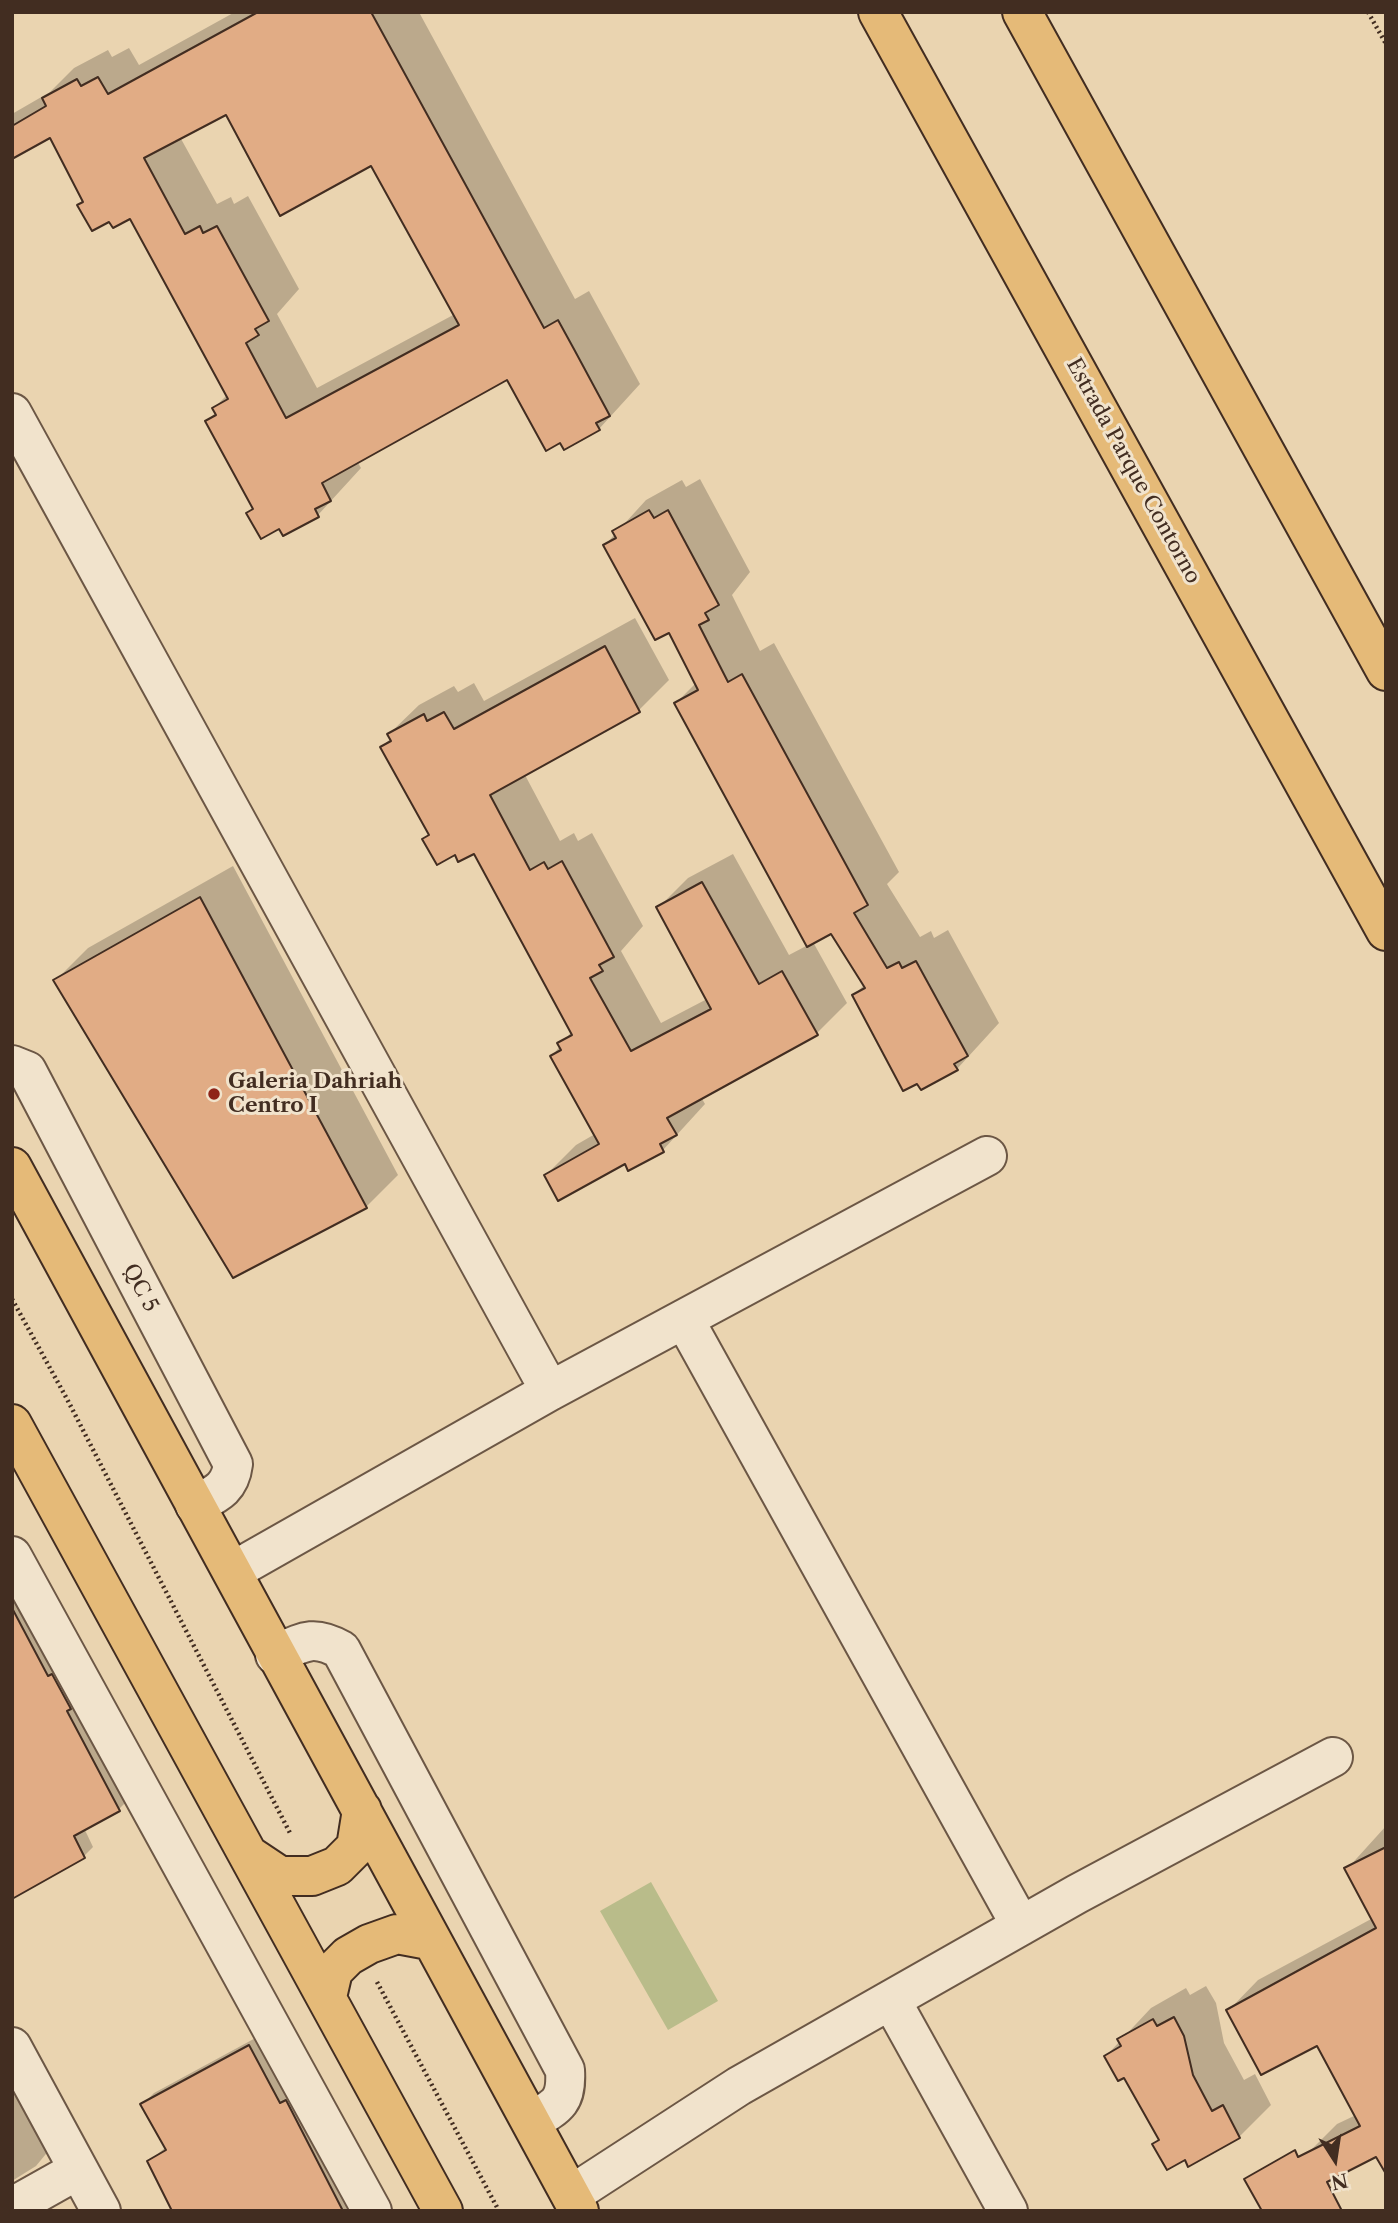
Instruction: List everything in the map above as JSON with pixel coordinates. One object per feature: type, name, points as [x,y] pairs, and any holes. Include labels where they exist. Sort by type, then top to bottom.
[{"type":"main road","name":"Estrada Parque Contorno","points":[[878,12],[1386,932]]},
{"type":"main road","points":[[1023,12],[1386,671]]},
{"type":"main road","points":[[12,1167],[233,1571],[275,1656],[362,1810],[429,1940],[575,2203]]},
{"type":"main road","points":[[12,1424],[443,2211]]},
{"type":"main road","points":[[250,1856],[280,1876],[312,1876],[337,1866],[356,1847],[362,1810]]},
{"type":"main road","points":[[327,1997],[333,1972],[348,1955],[397,1934],[429,1940]]},
{"type":"street","points":[[12,413],[550,1391]]},
{"type":"street","name":"QC 5","points":[[12,1065],[27,1072],[233,1464],[231,1480],[224,1489],[195,1505]]},
{"type":"street","points":[[233,1571],[550,1391],[987,1156]]},
{"type":"street","points":[[684,1319],[1021,1926]]},
{"type":"street","points":[[12,1556],[372,2211]]},
{"type":"street","points":[[275,1656],[323,1639],[341,1650],[565,2070],[566,2092],[556,2107],[531,2121]]},
{"type":"street","points":[[575,2203],[739,2086],[1021,1926],[1333,1758]]},
{"type":"street","points":[[892,2001],[1008,2211]]},
{"type":"street","points":[[12,2047],[101,2211]]},
{"type":"street","points":[[12,2207],[78,2171]]},
{"type":"path","points":[[1368,12],[1386,44]]},
{"type":"path","points":[[12,1300],[67,1399],[312,1876]]},
{"type":"path","points":[[360,1949],[499,2211]]},
{"type":"green space","points":[[651,1882],[718,2001],[668,2030],[600,1911]]},
{"type":"building","points":[[258,12],[371,12],[544,328],[558,320],[610,416],[596,423],[600,430],[564,450],[560,443],[546,451],[507,380],[322,483],[331,501],[315,509],[319,517],[283,536],[279,529],[261,539],[246,513],[253,509],[205,421],[216,415],[212,408],[228,399],[130,219],[113,228],[109,222],[92,231],[77,205],[83,202],[50,138],[12,159],[12,126],[46,106],[42,98],[77,79],[81,86],[98,77],[108,94]],"holes":[[[226,115],[280,216],[371,166],[459,325],[286,418],[246,343],[259,335],[255,329],[269,321],[217,226],[203,233],[200,226],[185,234],[144,158]]]},
{"type":"building","points":[[649,510],[654,518],[668,510],[719,605],[705,613],[709,620],[699,625],[728,682],[742,674],[868,905],[854,913],[887,968],[899,962],[902,968],[916,961],[968,1056],[954,1064],[958,1070],[921,1090],[917,1084],[903,1091],[852,995],[865,988],[831,934],[807,947],[674,703],[698,690],[669,633],[655,640],[603,545],[616,538],[612,531]]},
{"type":"building","points":[[605,646],[640,712],[490,795],[530,870],[544,862],[548,869],[562,861],[614,957],[599,965],[603,971],[590,978],[631,1051],[711,1009],[656,907],[702,882],[759,984],[782,971],[818,1035],[667,1118],[677,1135],[660,1144],[664,1152],[628,1171],[625,1164],[558,1201],[544,1175],[599,1144],[550,1056],[561,1050],[557,1043],[572,1035],[474,854],[458,862],[455,855],[437,865],[422,839],[429,835],[380,747],[391,741],[387,734],[424,714],[427,721],[444,712],[454,729]]},
{"type":"building","name":"Galeria Dahriah Centro I","points":[[200,897],[367,1208],[233,1278],[53,980]]},
{"type":"building","points":[[12,1608],[48,1676],[52,1674],[71,1709],[67,1711],[120,1811],[74,1836],[85,1858],[12,1899]]},
{"type":"building","points":[[1386,1847],[1386,2174],[1376,2157],[1327,2182],[1342,2211],[1262,2211],[1244,2179],[1295,2150],[1298,2157],[1360,2126],[1317,2046],[1261,2075],[1226,2010],[1376,1928],[1344,1868]]},
{"type":"building","points":[[1174,2017],[1184,2036],[1193,2075],[1212,2111],[1223,2105],[1240,2138],[1188,2167],[1185,2160],[1167,2170],[1152,2144],[1159,2140],[1124,2078],[1118,2081],[1104,2056],[1121,2046],[1117,2039],[1153,2019],[1157,2026]]},
{"type":"building","points":[[249,2045],[280,2103],[286,2100],[343,2211],[172,2211],[147,2161],[166,2150],[140,2104]]},
{"type":"place","name":"Galeria Dahriah Centro I","points":[[214,1094]]}]
